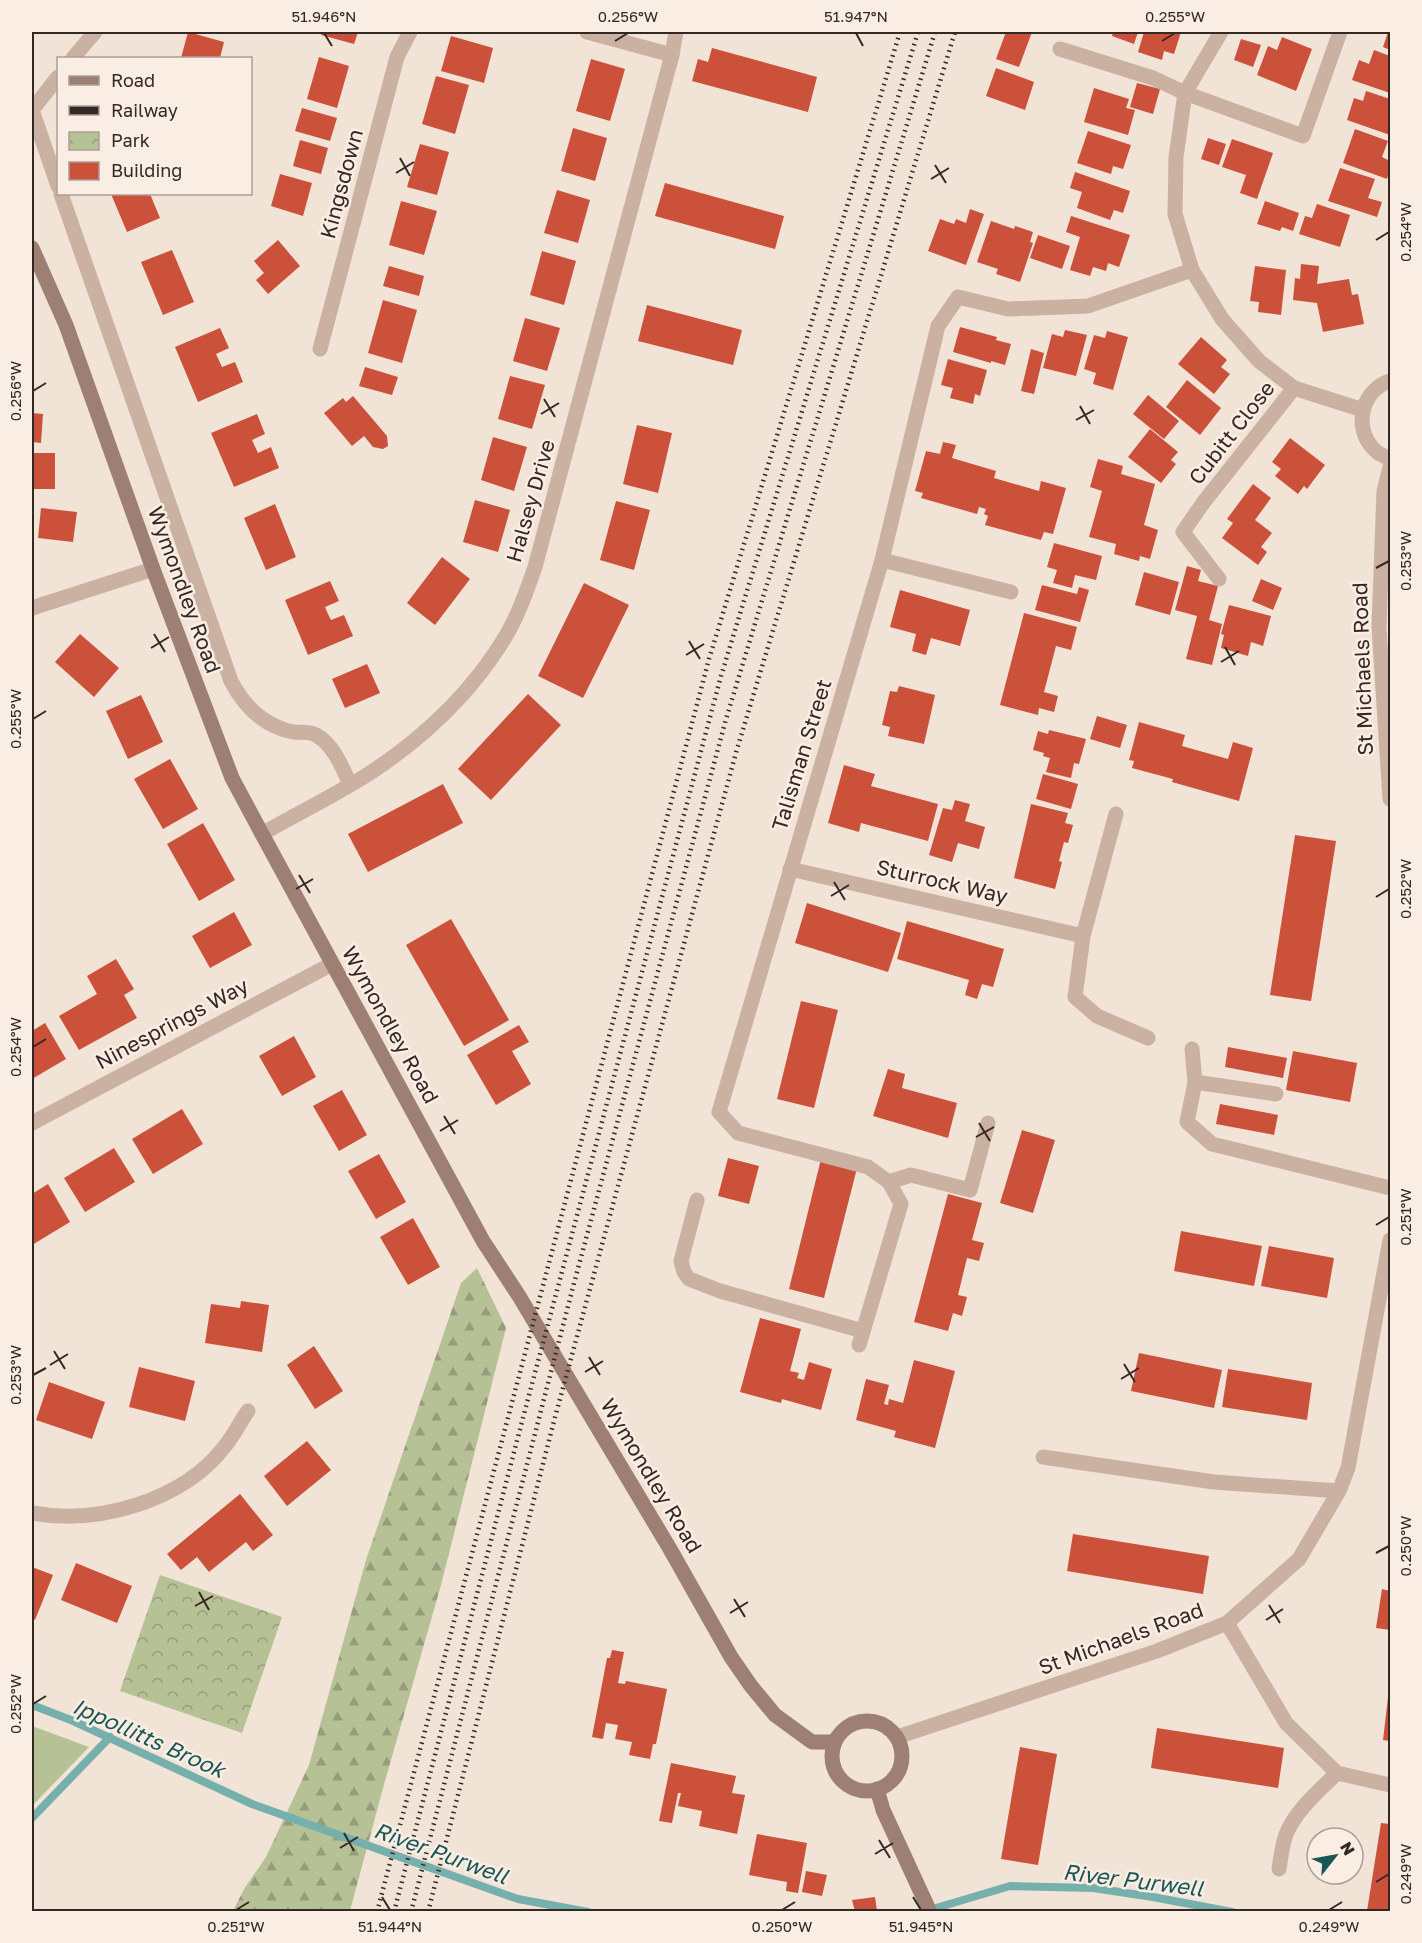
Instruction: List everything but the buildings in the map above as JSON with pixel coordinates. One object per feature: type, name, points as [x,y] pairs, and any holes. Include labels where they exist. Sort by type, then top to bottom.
[{"type":"street","points":[[74,57],[95,32]]},
{"type":"street","name":"Kingsdown","points":[[320,348],[397,57],[410,32]]},
{"type":"street","points":[[586,32],[672,55]]},
{"type":"street","name":"Halsey Drive","points":[[262,834],[350,784],[397,754],[421,735],[484,669],[507,633],[520,607],[535,567],[672,55],[676,32]]},
{"type":"street","points":[[1221,32],[1185,93],[1176,157],[1175,214],[1192,270],[1222,319],[1258,361],[1294,388],[1363,410]]},
{"type":"street","points":[[1060,49],[1153,78],[1185,93],[1304,136],[1340,32]]},
{"type":"street","points":[[57,78],[32,110],[57,183]]},
{"type":"street","name":"Wymondley Road","points":[[61,195],[235,688],[249,708],[262,719],[294,732],[308,732],[317,735],[334,753],[350,784]]},
{"type":"street","name":"Wymondley Road","points":[[32,248],[66,325],[153,568],[232,778],[262,834],[483,1241],[519,1296],[670,1549],[731,1657],[775,1715],[812,1742],[834,1742]]},
{"type":"street","name":"Talisman Street","points":[[889,1182],[868,1167],[738,1133],[719,1112],[882,560],[938,326],[958,297],[1008,309],[1088,306],[1192,270]]},
{"type":"street","points":[[1390,381],[1384,383],[1370,395],[1363,410],[1362,420],[1364,434],[1376,451],[1390,459]]},
{"type":"street","name":"Cubitt Close","points":[[1219,579],[1183,532],[1203,503],[1294,388]]},
{"type":"street","name":"St Michaels Road","points":[[1390,467],[1384,491],[1378,627],[1389,752],[1390,799]]},
{"type":"street","points":[[882,560],[1011,592]]},
{"type":"street","points":[[32,608],[153,568]]},
{"type":"street","points":[[1116,814],[1083,936],[1075,997],[1097,1016],[1148,1038]]},
{"type":"street","name":"Sturrock Way","points":[[790,869],[1083,936]]},
{"type":"street","name":"Ninesprings Way","points":[[32,1123],[332,964]]},
{"type":"street","points":[[1192,1049],[1195,1082],[1187,1122],[1212,1144],[1390,1188]]},
{"type":"street","points":[[1195,1082],[1275,1094]]},
{"type":"street","points":[[697,1200],[681,1261],[689,1279],[720,1292],[861,1338],[901,1204],[889,1182],[910,1175],[970,1190],[988,1123]]},
{"type":"street","name":"St Michaels Road","points":[[897,1737],[1157,1651],[1227,1623],[1299,1559],[1339,1491],[1348,1468],[1390,1240]]},
{"type":"street","points":[[32,1513],[47,1516],[107,1514],[143,1504],[193,1477],[225,1447],[248,1411]]},
{"type":"street","points":[[1043,1457],[1214,1482],[1339,1491]]},
{"type":"street","points":[[1227,1623],[1286,1723],[1337,1773],[1390,1785]]},
{"type":"street","points":[[866,1720],[878,1722],[893,1731],[897,1737],[903,1756],[897,1774],[889,1783],[877,1789],[865,1791],[854,1788],[843,1782],[833,1765],[834,1742],[845,1728],[856,1722],[866,1720]]},
{"type":"street","points":[[1279,1869],[1286,1833],[1295,1818],[1337,1773]]},
{"type":"street","points":[[877,1789],[883,1810],[930,1911]]},
{"type":"green space","points":[[477,1268],[506,1328],[441,1585],[350,1911],[233,1911],[244,1889],[266,1857],[309,1765],[366,1560],[461,1283]]},
{"type":"green space","points":[[160,1575],[282,1617],[242,1733],[120,1691]]},
{"type":"green space","points":[[32,1726],[89,1747],[32,1806]]},
{"type":"waterway","name":"River Purwell","points":[[32,1705],[71,1720],[252,1804],[518,1899],[588,1912]]},
{"type":"waterway","name":"Ippollitts Brook","points":[[32,1818],[110,1737]]},
{"type":"waterway","name":"River Purwell","points":[[926,1911],[1010,1886],[1093,1888],[1232,1912]]},
{"type":"railway","points":[[377,1912],[709,659],[900,32]]},
{"type":"railway","points":[[394,1912],[721,676],[918,32]]},
{"type":"railway","points":[[411,1912],[573,1287],[726,719],[935,32]]},
{"type":"railway","points":[[428,1912],[554,1421],[737,749],[955,32]]}]
